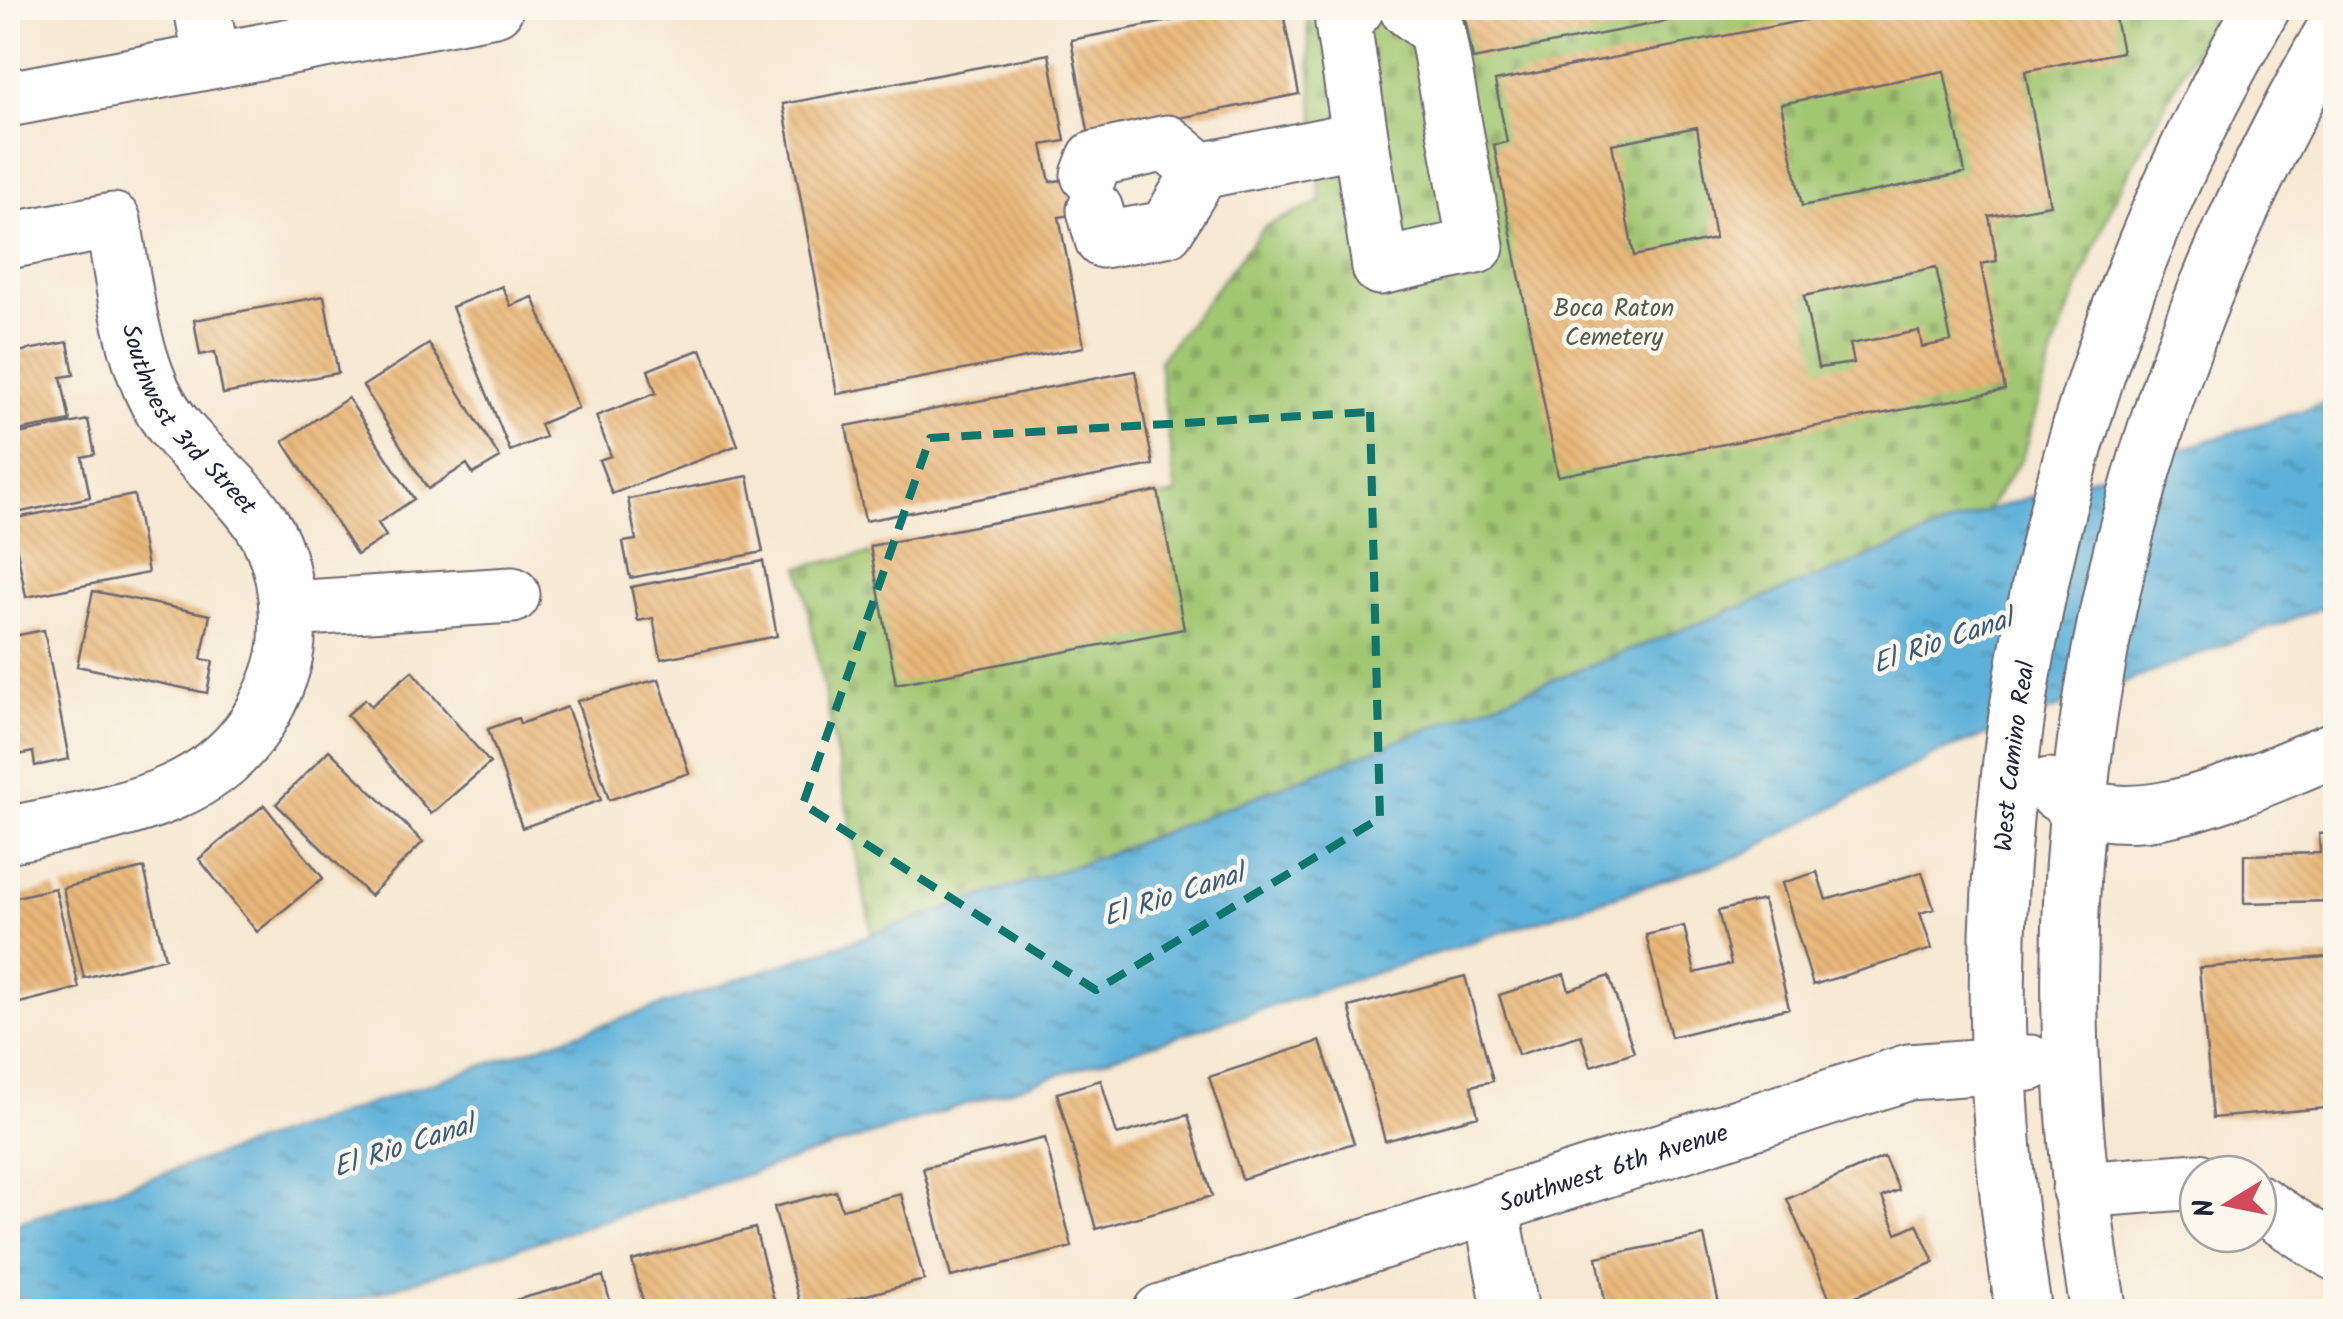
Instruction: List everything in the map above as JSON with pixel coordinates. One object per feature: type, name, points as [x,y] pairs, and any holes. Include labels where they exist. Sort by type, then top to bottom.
[{"type":"street","points":[[202,8],[212,60]]},
{"type":"street","points":[[8,99],[495,8]]},
{"type":"street","points":[[1356,8],[1342,22],[1380,267],[1476,246],[1437,30],[1407,8]]},
{"type":"street","name":"West Camino Real","points":[[2024,1312],[1996,1065],[1998,903],[2013,735],[2034,599],[2073,455],[2144,244],[2262,8]]},
{"type":"street","points":[[2099,1312],[2080,1190],[2069,968],[2077,806],[2089,711],[2126,522],[2154,430],[2225,236],[2256,168],[2336,27]]},
{"type":"street","points":[[1202,171],[1167,143],[1094,159],[1092,192],[1102,240],[1166,229],[1202,171],[1359,138]]},
{"type":"street","name":"Southwest 3rd Street","points":[[8,241],[113,221],[137,350],[154,393],[178,434],[240,493],[264,528],[281,567],[288,609],[286,651],[274,692],[254,730],[226,762],[190,786],[152,802],[8,834]]},
{"type":"street","points":[[288,609],[512,595]]},
{"type":"street","points":[[2013,735],[2032,770],[2077,806],[2163,813],[2336,749]]},
{"type":"street","name":"Southwest 6th Avenue","points":[[1161,1312],[1910,1072],[2071,1060]]},
{"type":"street","points":[[2080,1190],[2178,1183]]},
{"type":"street","points":[[1490,1206],[1511,1312]]},
{"type":"street","points":[[2278,1217],[2336,1253]]},
{"type":"highlighted area","points":[[1370,412],[1380,818],[1096,990],[803,804],[930,438]]},
{"type":"green space","name":"Boca Raton Cemetery","points":[[1306,8],[2217,8],[2114,200],[2057,340],[2022,458],[1986,511],[1100,857],[872,934],[800,567],[1176,494],[1159,361],[1265,226],[1321,202]]},
{"type":"water","name":"El Rio Canal","points":[[2335,400],[2335,603],[1936,754],[1740,856],[321,1311],[8,1311],[8,1226],[1100,857],[1986,511]]},
{"type":"building","points":[[1237,8],[1282,8],[1299,94],[1089,136],[1071,40]]},
{"type":"building","points":[[1463,8],[1681,8],[1683,18],[1473,59]]},
{"type":"building","points":[[1808,8],[2113,8],[2122,52],[2025,71],[2050,205],[1989,216],[1997,261],[1981,264],[2005,390],[1558,476],[1494,145],[1507,142],[1495,81],[1810,19]],"holes":[[[1944,71],[1965,173],[1802,206],[1781,104]],[[1697,127],[1715,239],[1634,256],[1612,144]],[[1936,267],[1951,341],[1922,347],[1919,331],[1850,344],[1854,363],[1818,368],[1804,296]]]},
{"type":"building","points":[[1049,54],[1065,141],[1042,145],[1050,182],[1109,171],[1116,207],[1059,217],[1084,347],[837,394],[783,104]]},
{"type":"building","points":[[502,286],[511,306],[533,297],[578,408],[540,424],[545,437],[510,451],[452,307]]},
{"type":"building","points":[[324,296],[338,373],[223,394],[215,352],[200,355],[194,320]]},
{"type":"building","points":[[68,342],[74,375],[61,377],[70,421],[8,433],[8,354]]},
{"type":"building","points":[[429,344],[500,458],[473,474],[467,464],[428,489],[363,386]]},
{"type":"building","points":[[701,349],[738,445],[612,494],[599,460],[611,456],[596,416],[656,393],[648,370]]},
{"type":"building","points":[[1135,371],[1153,465],[865,521],[846,426]]},
{"type":"building","points":[[348,398],[414,499],[378,523],[386,536],[357,555],[283,441]]},
{"type":"building","points":[[88,420],[95,454],[82,457],[90,497],[8,515],[8,436]]},
{"type":"building","points":[[748,476],[763,552],[630,578],[623,542],[636,540],[628,499]]},
{"type":"building","points":[[1158,491],[1184,629],[896,684],[870,546]]},
{"type":"building","points":[[134,495],[148,573],[26,597],[11,519]]},
{"type":"building","points":[[763,561],[777,636],[661,659],[653,618],[638,621],[631,587]]},
{"type":"building","points":[[93,591],[210,615],[201,659],[213,661],[207,693],[77,666]]},
{"type":"building","points":[[44,630],[69,759],[35,766],[33,752],[8,757],[8,637]]},
{"type":"building","points":[[412,671],[490,763],[431,814],[347,715],[365,699],[371,706]]},
{"type":"building","points":[[659,679],[689,773],[609,800],[577,701]]},
{"type":"building","points":[[567,707],[601,800],[522,828],[488,729],[518,718],[520,724]]},
{"type":"building","points":[[329,750],[423,842],[370,896],[276,804]]},
{"type":"building","points":[[264,805],[323,878],[257,932],[199,859]]},
{"type":"building","points":[[2336,833],[2336,901],[2244,903],[2244,855],[2320,853],[2319,834]]},
{"type":"building","points":[[144,868],[165,958],[84,978],[63,888]]},
{"type":"building","points":[[1817,872],[1826,900],[1922,872],[1934,909],[1920,913],[1932,949],[1813,985],[1782,883]]},
{"type":"building","points":[[55,888],[79,988],[8,1006],[8,899]]},
{"type":"building","points":[[1763,900],[1789,1008],[1671,1037],[1646,935],[1684,926],[1695,973],[1731,964],[1718,911]]},
{"type":"building","points":[[2336,956],[2336,1107],[2213,1118],[2199,968]]},
{"type":"building","points":[[1564,974],[1569,990],[1609,976],[1634,1052],[1591,1066],[1581,1035],[1518,1055],[1499,995]]},
{"type":"building","points":[[1465,976],[1493,1081],[1471,1086],[1478,1116],[1385,1141],[1349,1007]]},
{"type":"building","points":[[1320,1041],[1354,1143],[1242,1179],[1209,1077]]},
{"type":"building","points":[[1101,1080],[1117,1135],[1188,1115],[1212,1196],[1096,1229],[1057,1093]]},
{"type":"building","points":[[1045,1138],[1072,1247],[951,1277],[923,1168]]},
{"type":"building","points":[[1884,1157],[1899,1190],[1882,1197],[1897,1233],[1917,1224],[1934,1262],[1833,1306],[1787,1199]]},
{"type":"building","points":[[836,1191],[842,1209],[901,1194],[924,1280],[802,1312],[774,1207]]},
{"type":"building","points":[[755,1228],[777,1312],[646,1312],[632,1261]]},
{"type":"building","points":[[1704,1236],[1719,1304],[1682,1312],[1607,1312],[1597,1257]]},
{"type":"building","points":[[603,1276],[613,1312],[492,1312],[490,1307]]}]
